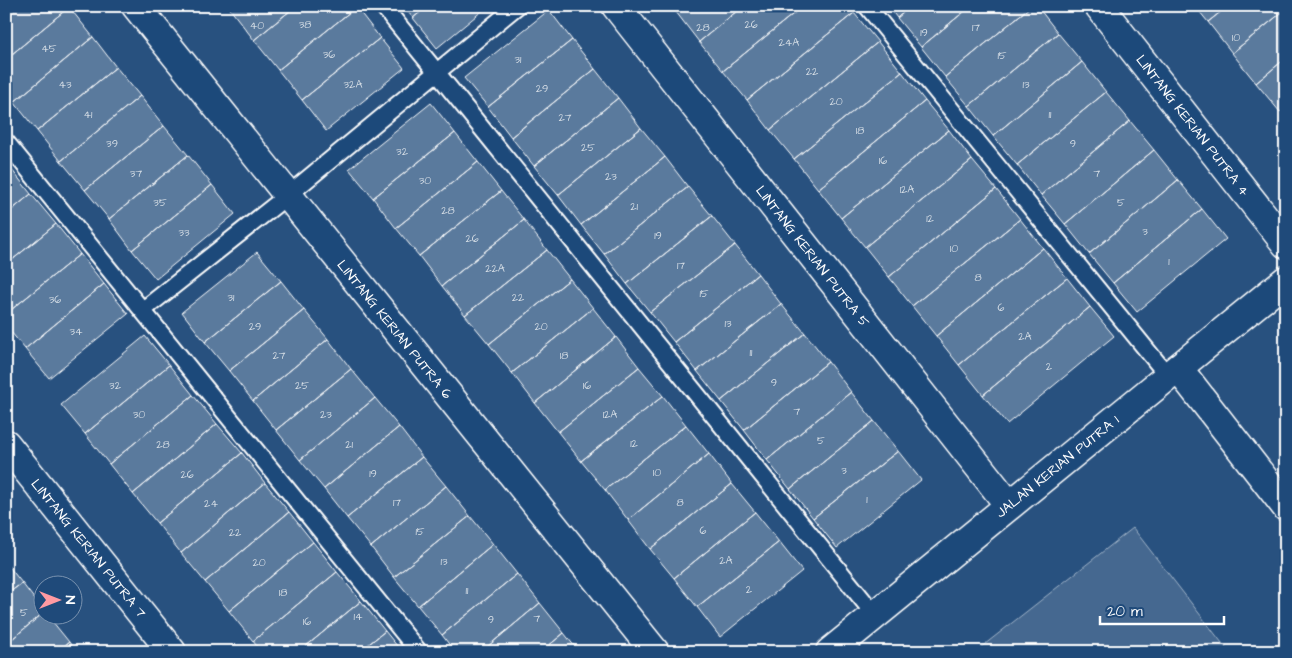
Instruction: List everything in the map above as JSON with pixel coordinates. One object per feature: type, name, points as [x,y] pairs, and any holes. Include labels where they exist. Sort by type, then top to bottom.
[{"type":"street","name":"LINTANG KERIAN PUTRA 6","points":[[136,6],[655,652]]},
{"type":"street","name":"LINTANG KERIAN PUTRA 5","points":[[616,6],[1009,505]]},
{"type":"street","name":"LINTANG KERIAN PUTRA 4","points":[[1099,6],[1286,244]]},
{"type":"street","name":"JALAN KERIAN PUTRA 1","points":[[830,652],[1286,280]]},
{"type":"street","points":[[1173,372],[1286,507]]},
{"type":"street","name":"LINTANG KERIAN PUTRA 7","points":[[6,444],[172,652]]},
{"type":"lane","points":[[383,6],[875,615]]},
{"type":"lane","points":[[143,310],[288,196],[517,6]]},
{"type":"lane","points":[[867,6],[1173,372]]},
{"type":"lane","points":[[6,142],[419,652]]},
{"type":"shaded area","points":[[1133,528],[1229,652],[975,652]]},
{"type":"building","points":[[11,6],[69,7],[6,59],[6,10]]},
{"type":"building","points":[[234,6],[296,6],[254,40],[230,9]]},
{"type":"building","points":[[296,6],[356,7],[278,70],[254,40]]},
{"type":"building","points":[[403,6],[428,6],[413,18]]},
{"type":"building","points":[[428,6],[488,6],[437,48],[413,18]]},
{"type":"building","points":[[684,6],[743,6],[699,42],[676,12]]},
{"type":"building","points":[[743,6],[803,6],[723,71],[699,42]]},
{"type":"building","points":[[803,6],[849,6],[854,13],[747,100],[723,71]]},
{"type":"building","points":[[888,6],[911,6],[897,18]]},
{"type":"building","points":[[911,6],[971,6],[921,47],[897,18]]},
{"type":"building","points":[[971,6],[1031,6],[945,77],[921,47]]},
{"type":"building","points":[[1031,6],[1037,6],[1058,33],[969,106],[945,77]]},
{"type":"building","points":[[1195,6],[1228,6],[1208,22]]},
{"type":"building","points":[[1228,6],[1286,6],[1286,9],[1232,53],[1208,22]]},
{"type":"building","points":[[69,7],[93,37],[14,102],[6,93],[6,59]]},
{"type":"building","points":[[356,7],[380,38],[302,100],[278,70]]},
{"type":"building","points":[[1286,9],[1286,58],[1256,83],[1232,53]]},
{"type":"building","points":[[549,10],[572,40],[488,107],[464,78]]},
{"type":"building","points":[[854,13],[878,42],[770,130],[747,100]]},
{"type":"building","points":[[1058,33],[1082,62],[993,136],[969,106]]},
{"type":"building","points":[[93,37],[116,67],[37,131],[14,102]]},
{"type":"building","points":[[380,38],[404,68],[326,131],[302,100]]},
{"type":"building","points":[[572,40],[595,69],[511,137],[488,107]]},
{"type":"building","points":[[878,42],[902,72],[794,159],[770,130]]},
{"type":"building","points":[[1286,58],[1286,107],[1280,112],[1256,83]]},
{"type":"building","points":[[1082,62],[1106,92],[1017,165],[993,136]]},
{"type":"building","points":[[116,67],[140,96],[61,161],[37,131]]},
{"type":"building","points":[[595,69],[618,98],[534,166],[511,137]]},
{"type":"building","points":[[902,72],[925,101],[818,189],[794,159]]},
{"type":"building","points":[[1106,92],[1130,121],[1041,195],[1017,165]]},
{"type":"building","points":[[140,96],[164,126],[85,190],[61,161]]},
{"type":"building","points":[[618,98],[641,128],[558,195],[534,166]]},
{"type":"building","points":[[925,101],[949,130],[841,218],[818,189]]},
{"type":"building","points":[[431,103],[455,133],[373,198],[349,169]]},
{"type":"building","points":[[1130,121],[1154,150],[1065,224],[1041,195]]},
{"type":"building","points":[[164,126],[188,155],[109,219],[85,190]]},
{"type":"building","points":[[641,128],[665,157],[581,225],[558,195]]},
{"type":"building","points":[[949,130],[972,160],[865,247],[841,218]]},
{"type":"building","points":[[455,133],[478,162],[396,228],[373,198]]},
{"type":"building","points":[[1154,150],[1178,180],[1089,254],[1065,224]]},
{"type":"building","points":[[188,155],[212,185],[132,250],[109,219]]},
{"type":"building","points":[[665,157],[688,187],[604,254],[581,225]]},
{"type":"building","points":[[972,160],[996,189],[889,277],[865,247]]},
{"type":"building","points":[[478,162],[501,191],[419,256],[396,228]]},
{"type":"building","points":[[8,165],[31,194],[6,215],[6,166]]},
{"type":"building","points":[[1178,180],[1202,209],[1113,283],[1089,254]]},
{"type":"building","points":[[212,185],[235,214],[156,279],[132,250]]},
{"type":"building","points":[[688,187],[712,216],[627,284],[604,254]]},
{"type":"building","points":[[996,189],[1020,219],[912,306],[889,277]]},
{"type":"building","points":[[501,191],[524,220],[442,286],[419,256]]},
{"type":"building","points":[[31,194],[56,224],[6,265],[6,215]]},
{"type":"building","points":[[1202,209],[1226,239],[1137,312],[1113,283]]},
{"type":"building","points":[[712,216],[735,245],[650,312],[627,284]]},
{"type":"building","points":[[1020,219],[1043,248],[936,336],[912,306]]},
{"type":"building","points":[[524,220],[547,250],[465,315],[442,286]]},
{"type":"building","points":[[56,224],[80,254],[6,314],[6,265]]},
{"type":"building","points":[[735,245],[758,274],[674,342],[650,312]]},
{"type":"building","points":[[1043,248],[1067,278],[959,365],[936,336]]},
{"type":"building","points":[[547,250],[570,279],[489,344],[465,315]]},
{"type":"building","points":[[257,252],[281,281],[205,342],[182,312]]},
{"type":"building","points":[[80,254],[104,284],[25,349],[6,326],[6,314]]},
{"type":"building","points":[[758,274],[781,304],[697,371],[674,342]]},
{"type":"building","points":[[1067,278],[1090,307],[983,395],[959,365]]},
{"type":"building","points":[[570,279],[593,308],[512,373],[489,344]]},
{"type":"building","points":[[281,281],[304,310],[229,371],[205,342]]},
{"type":"building","points":[[104,284],[128,314],[49,378],[25,349]]},
{"type":"building","points":[[781,304],[805,333],[721,401],[697,371]]},
{"type":"building","points":[[1090,307],[1114,336],[1007,424],[983,395]]},
{"type":"building","points":[[593,308],[616,337],[535,403],[512,373]]},
{"type":"building","points":[[304,310],[328,339],[253,401],[229,371]]},
{"type":"building","points":[[805,333],[828,362],[744,430],[721,401]]},
{"type":"building","points":[[145,336],[169,365],[85,434],[61,405]]},
{"type":"building","points":[[616,337],[639,367],[558,432],[535,403]]},
{"type":"building","points":[[328,339],[351,369],[276,430],[253,401]]},
{"type":"building","points":[[828,362],[851,392],[767,460],[744,430]]},
{"type":"building","points":[[169,365],[193,395],[109,464],[85,434]]},
{"type":"building","points":[[639,367],[663,396],[581,461],[558,432]]},
{"type":"building","points":[[351,369],[375,398],[300,460],[276,430]]},
{"type":"building","points":[[851,392],[874,421],[790,489],[767,460]]},
{"type":"building","points":[[193,395],[217,424],[133,494],[109,464]]},
{"type":"building","points":[[663,396],[686,425],[605,490],[581,461]]},
{"type":"building","points":[[375,398],[399,427],[324,489],[300,460]]},
{"type":"building","points":[[874,421],[898,451],[813,518],[790,489]]},
{"type":"building","points":[[217,424],[242,453],[157,523],[133,494]]},
{"type":"building","points":[[686,425],[709,454],[628,520],[605,490]]},
{"type":"building","points":[[399,427],[422,457],[347,518],[324,489]]},
{"type":"building","points":[[898,451],[921,480],[837,548],[813,518]]},
{"type":"building","points":[[242,453],[265,483],[181,553],[157,523]]},
{"type":"building","points":[[709,454],[732,484],[650,549],[628,520]]},
{"type":"building","points":[[422,457],[446,486],[371,547],[347,518]]},
{"type":"building","points":[[265,483],[289,512],[205,582],[181,553]]},
{"type":"building","points":[[732,484],[755,512],[674,578],[650,549]]},
{"type":"building","points":[[446,486],[470,516],[394,577],[371,547]]},
{"type":"building","points":[[289,512],[313,542],[229,611],[205,582]]},
{"type":"building","points":[[755,512],[779,542],[697,607],[674,578]]},
{"type":"building","points":[[470,516],[493,544],[418,606],[394,577]]},
{"type":"building","points":[[313,542],[337,572],[253,641],[229,611]]},
{"type":"building","points":[[779,542],[802,571],[720,637],[697,607]]},
{"type":"building","points":[[493,544],[517,574],[442,635],[418,606]]},
{"type":"building","points":[[6,563],[22,583],[6,595]]},
{"type":"building","points":[[337,572],[361,601],[299,652],[261,652],[253,641]]},
{"type":"building","points":[[517,574],[540,603],[481,652],[455,652],[442,635]]},
{"type":"building","points":[[22,583],[32,596],[32,622],[6,644],[6,595]]},
{"type":"building","points":[[361,601],[385,631],[359,652],[299,652]]},
{"type":"building","points":[[540,603],[564,633],[541,652],[481,652]]},
{"type":"building","points":[[32,622],[32,626],[56,626],[69,642],[57,652],[6,652],[6,644]]},
{"type":"building","points":[[385,631],[402,652],[359,652]]},
{"type":"building","points":[[564,633],[579,652],[541,652]]},
{"type":"building","points":[[69,642],[76,652],[57,652]]}]
